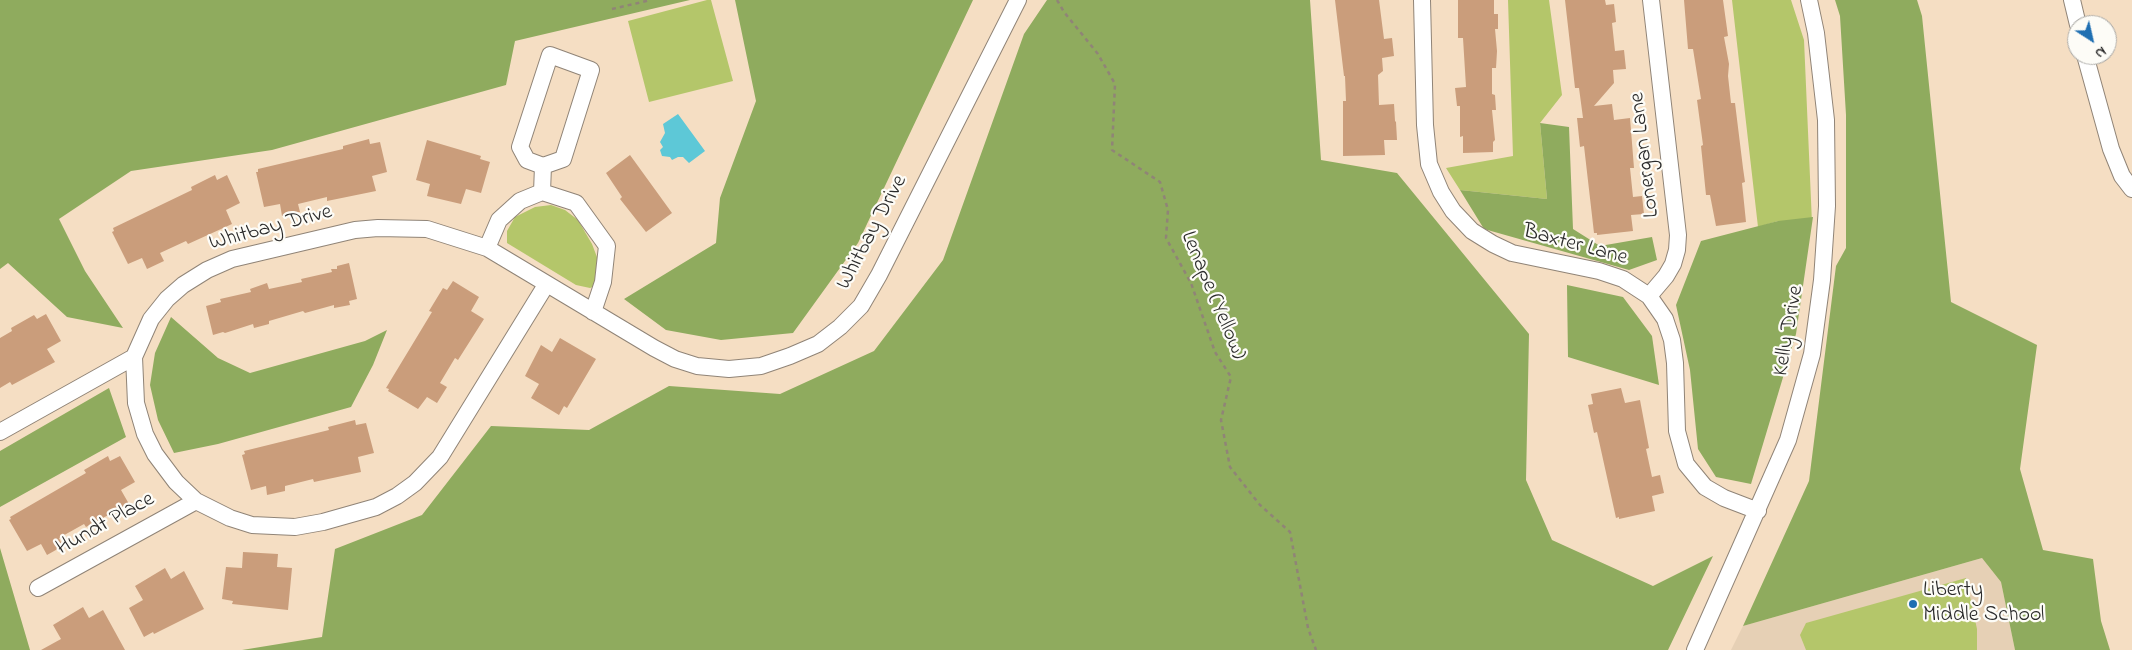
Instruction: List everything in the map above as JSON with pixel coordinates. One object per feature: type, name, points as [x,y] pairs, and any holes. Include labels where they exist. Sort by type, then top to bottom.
[{"type":"street","name":"Whitbay Drive","points":[[546,285],[440,457],[428,472],[397,496],[376,507],[323,522],[295,527],[252,525],[230,518],[196,501],[166,470],[145,434],[136,402],[134,357],[151,318],[167,299],[183,285],[207,270],[232,259],[355,230],[378,228],[427,229],[487,248],[654,348],[697,366],[729,369],[761,366],[818,344],[840,327],[861,306],[879,275],[1018,0]]},
{"type":"street","name":"Baxter Lane","points":[[1422,0],[1425,125],[1430,164],[1441,192],[1453,211],[1472,231],[1512,253],[1599,271],[1623,279],[1649,296],[1665,319],[1672,340],[1675,362],[1677,431],[1686,464],[1706,487],[1724,498],[1758,512]]},
{"type":"street","name":"Lonergan Lane","points":[[1649,296],[1666,276],[1673,264],[1678,236],[1651,0]]},
{"type":"street","name":"Kelly Drive","points":[[1695,650],[1758,512],[1788,440],[1812,354],[1822,280],[1827,206],[1826,120],[1816,33],[1809,0]]},
{"type":"street","points":[[2072,0],[2076,15]]},
{"type":"street","points":[[550,55],[591,70],[563,159],[543,166],[527,160],[520,147],[550,55]]},
{"type":"street","points":[[2089,65],[2111,149],[2122,176],[2132,190]]},
{"type":"street","points":[[542,192],[543,166]]},
{"type":"street","points":[[487,248],[499,220],[520,201],[542,192],[576,203],[607,246],[603,282],[593,312]]},
{"type":"street","points":[[0,432],[134,357]]},
{"type":"street","name":"Hundt Place","points":[[38,588],[196,501]]},
{"type":"path","points":[[612,9],[651,0]]},
{"type":"path","name":"Lenape (Yellow)","points":[[1057,0],[1064,12],[1098,54],[1115,84],[1112,150],[1160,182],[1168,210],[1166,238],[1191,283],[1215,352],[1232,377],[1221,420],[1230,467],[1260,505],[1290,532],[1308,628],[1316,650]]},
{"type":"shaded area","name":"Liberty Middle School","points":[[1982,558],[2001,582],[2015,650],[1731,650],[1743,626]]},
{"type":"green space","points":[[0,0],[690,0],[515,41],[506,85],[272,150],[131,171],[59,219],[85,271],[123,328],[67,317],[8,263],[0,269]]},
{"type":"green space","points":[[711,0],[733,81],[649,102],[628,21]]},
{"type":"green space","points":[[735,0],[973,0],[858,243],[793,333],[721,340],[666,330],[624,299],[716,243],[720,198],[756,101]]},
{"type":"green space","points":[[1047,0],[1310,0],[1321,160],[1397,173],[1529,334],[1526,480],[1552,540],[1653,586],[1713,556],[1668,650],[242,650],[322,637],[335,549],[422,515],[491,426],[589,430],[669,386],[780,394],[874,351],[943,260],[1024,34]]},
{"type":"green space","points":[[1508,0],[1549,0],[1562,95],[1540,123],[1547,199],[1460,190],[1446,168],[1513,156]]},
{"type":"green space","points":[[1732,0],[1791,0],[1804,40],[1812,223],[1778,221],[1758,227]]},
{"type":"green space","points":[[1835,0],[1917,0],[1922,16],[1951,302],[2037,345],[2020,469],[2043,550],[2093,559],[2101,621],[2110,650],[2015,650],[2001,582],[1982,558],[1743,626],[1809,481],[1836,266],[1846,248],[1846,115],[1840,16]]},
{"type":"green space","points":[[1540,123],[1569,127],[1573,229],[1600,246],[1652,237],[1657,260],[1629,270],[1484,229],[1460,190],[1547,199]]},
{"type":"green space","points":[[551,205],[565,210],[578,220],[592,244],[600,265],[595,286],[590,288],[576,285],[507,243],[507,231],[515,217],[535,207]]},
{"type":"green space","points":[[1813,217],[1796,334],[1751,484],[1716,477],[1698,449],[1690,370],[1676,305],[1701,241],[1778,221]]},
{"type":"green space","points":[[1567,285],[1623,297],[1652,336],[1659,385],[1568,357]]},
{"type":"green space","points":[[171,317],[218,358],[250,373],[365,341],[387,330],[373,365],[351,407],[218,444],[174,453],[158,420],[150,385],[155,353]]},
{"type":"green space","points":[[109,388],[126,437],[0,507],[0,451]]},
{"type":"green space","points":[[0,548],[30,650],[0,650]]},
{"type":"green space","points":[[1966,578],[1977,629],[1977,650],[1806,650],[1800,635],[1806,623]]},
{"type":"water","points":[[678,114],[705,151],[689,163],[683,157],[672,160],[670,157],[662,156],[660,150],[663,147],[660,142],[665,133],[663,124]]},
{"type":"building","points":[[1335,0],[1379,0],[1384,39],[1392,38],[1394,56],[1382,58],[1383,71],[1378,75],[1379,105],[1394,104],[1396,122],[1397,140],[1384,140],[1385,155],[1343,156],[1343,101],[1346,101],[1345,76]]},
{"type":"building","points":[[1458,0],[1494,0],[1494,14],[1498,14],[1498,29],[1495,29],[1496,68],[1492,68],[1492,94],[1495,95],[1496,110],[1492,110],[1495,140],[1493,142],[1493,152],[1463,153],[1463,136],[1460,137],[1460,106],[1457,106],[1455,88],[1466,87],[1463,38],[1458,38]]},
{"type":"building","points":[[1565,0],[1605,0],[1606,5],[1614,4],[1616,22],[1612,23],[1615,51],[1624,50],[1626,69],[1613,70],[1614,83],[1594,106],[1612,104],[1614,120],[1630,118],[1634,168],[1630,168],[1633,197],[1642,196],[1644,214],[1631,215],[1633,231],[1597,235],[1597,233],[1594,233],[1584,146],[1580,147],[1577,118],[1583,118],[1579,88],[1575,88]]},
{"type":"building","points":[[1684,0],[1723,0],[1728,36],[1724,37],[1729,64],[1728,76],[1731,103],[1735,103],[1745,182],[1742,183],[1746,222],[1716,226],[1710,195],[1706,195],[1701,146],[1703,145],[1697,100],[1701,99],[1693,49],[1688,49]]},
{"type":"building","points":[[369,139],[370,144],[380,142],[387,172],[372,176],[376,191],[327,201],[327,197],[298,204],[300,212],[282,216],[280,204],[264,207],[256,172],[258,172],[258,169],[343,149],[343,146]]},
{"type":"building","points":[[427,140],[481,156],[480,159],[490,162],[481,193],[466,189],[461,204],[427,196],[430,184],[416,180]]},
{"type":"building","points":[[630,155],[672,213],[646,232],[620,199],[622,197],[606,173]]},
{"type":"building","points":[[215,175],[217,180],[227,175],[240,203],[226,210],[232,224],[188,244],[186,241],[160,253],[164,261],[147,269],[142,258],[128,264],[112,232],[114,231],[113,228],[192,190],[191,187]]},
{"type":"building","points":[[349,263],[357,299],[349,301],[350,305],[334,308],[334,305],[305,313],[303,311],[269,321],[269,324],[254,328],[253,324],[213,335],[206,306],[221,302],[220,299],[251,292],[250,289],[267,283],[269,289],[302,282],[301,279],[332,272],[331,269],[337,269],[337,266]]},
{"type":"building","points":[[453,281],[479,297],[471,311],[484,319],[458,360],[455,358],[440,383],[447,387],[437,403],[427,397],[418,409],[386,388],[432,312],[429,311],[443,288],[447,290]]},
{"type":"building","points":[[46,314],[61,341],[47,349],[55,362],[12,385],[10,382],[0,388],[0,338],[12,331],[11,328],[34,315],[37,319]]},
{"type":"building","points":[[560,338],[596,359],[567,408],[564,406],[559,415],[531,398],[539,384],[525,376],[541,345],[552,352]]},
{"type":"building","points":[[1621,388],[1625,403],[1640,400],[1649,448],[1646,449],[1652,477],[1660,475],[1664,493],[1652,496],[1655,511],[1619,519],[1619,517],[1616,518],[1597,432],[1594,433],[1588,405],[1593,404],[1591,394]]},
{"type":"building","points":[[355,420],[356,425],[366,423],[374,453],[358,457],[361,472],[314,482],[313,479],[285,486],[285,491],[267,495],[266,486],[251,490],[242,455],[245,454],[244,451],[329,430],[328,427]]},
{"type":"building","points":[[108,456],[110,461],[120,456],[135,482],[121,490],[129,504],[86,527],[84,524],[59,538],[63,546],[47,555],[41,544],[27,551],[9,520],[11,519],[10,517],[86,473],[84,470]]},
{"type":"building","points":[[243,552],[278,554],[277,567],[292,568],[288,610],[232,604],[233,601],[222,599],[226,567],[242,568]]},
{"type":"building","points":[[165,568],[171,579],[184,571],[204,609],[154,634],[153,632],[144,637],[129,608],[143,600],[135,586]]},
{"type":"building","points":[[83,607],[89,618],[103,610],[125,650],[41,650],[61,639],[53,625]]},
{"type":"place","name":"Liberty Middle School","points":[[1913,604]]}]
